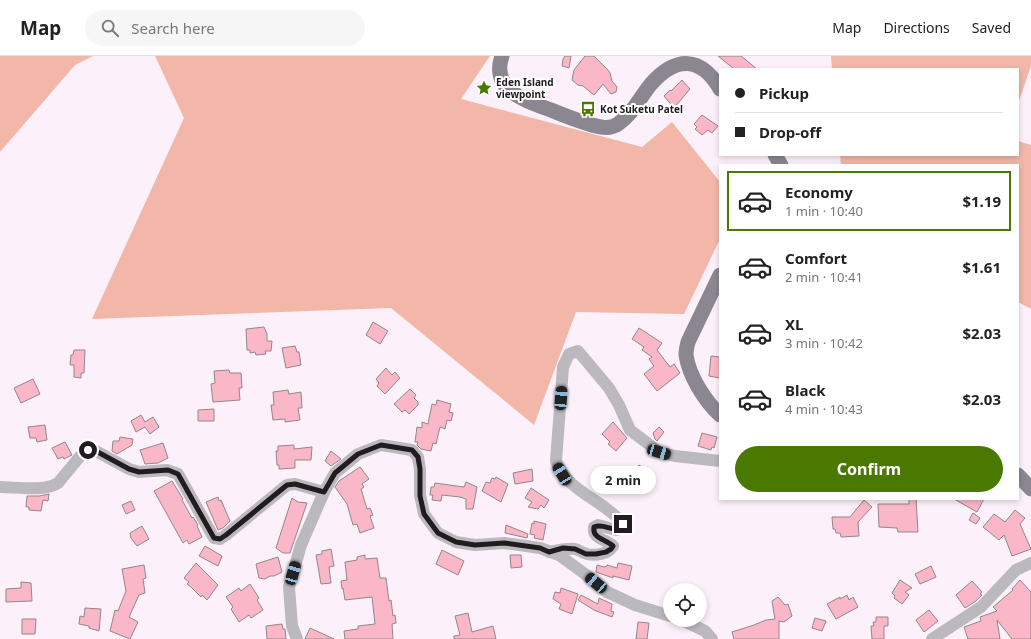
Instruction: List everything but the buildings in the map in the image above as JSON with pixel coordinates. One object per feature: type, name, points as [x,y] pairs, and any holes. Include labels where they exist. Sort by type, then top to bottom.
[{"type":"main road","points":[[502,56],[499,67],[500,75],[509,89],[519,97],[599,127],[608,128],[617,125],[626,118],[650,84],[672,65],[687,61],[696,63],[710,74],[719,88]]},
{"type":"main road","points":[[719,277],[690,337],[686,354],[689,365],[703,395],[709,405],[719,414]]},
{"type":"main road","points":[[1019,476],[1031,489]]},
{"type":"street","points":[[549,552],[563,548],[575,549],[586,554],[606,552],[613,546],[595,536],[593,531],[594,527],[598,525],[616,530],[620,529],[623,524],[614,514],[571,484],[562,474],[556,461],[563,367],[569,354],[578,351],[609,388],[619,405],[630,430],[659,452],[676,456],[719,461]]},
{"type":"street","points":[[297,639],[292,626],[289,587],[301,545],[324,492],[335,473],[358,454],[381,445],[412,450],[418,457],[420,469],[420,496],[424,514],[438,533],[456,542],[475,545],[504,543],[540,548],[559,555],[586,574],[607,592],[635,605],[663,614]]},
{"type":"street","points":[[0,487],[53,487],[82,454],[88,450],[94,450],[129,469],[139,472],[168,470],[178,474],[214,538],[220,539],[287,485],[295,484],[324,492]]},
{"type":"street","points":[[932,639],[982,607],[1016,570],[1031,563]]},
{"type":"street","points":[[697,627],[705,631],[712,639]]},
{"type":"shaded area","points":[[0,56],[93,56],[75,65],[0,152]]},
{"type":"shaded area","points":[[155,56],[490,56],[461,99],[642,147],[672,122],[719,181],[719,241],[684,314],[576,312],[534,425],[391,308],[92,319],[184,118]]},
{"type":"shaded area","points":[[831,56],[1031,56],[1031,66],[1019,101],[1019,68],[832,68]]},
{"type":"shaded area","points":[[1019,141],[1031,145],[1031,309],[1019,303],[1019,164],[841,164],[840,156],[1019,156]]},
{"type":"place","name":"Eden Island viewpoint","points":[[484,88]]},
{"type":"place","name":"Kot Suketu Patel","points":[[588,109]]},
{"type":"route","points":[[88,450],[94,450],[129,469],[139,472],[168,470],[178,474],[214,538],[220,539],[287,485],[295,484],[324,492],[335,473],[358,454],[381,445],[412,450],[418,457],[420,469],[420,496],[424,514],[438,533],[456,542],[475,545],[504,543],[540,548],[549,552],[563,548],[575,549],[586,554],[596,554],[606,552],[613,546],[595,536],[593,531],[594,527],[598,525],[616,530],[620,529],[623,524]]}]
